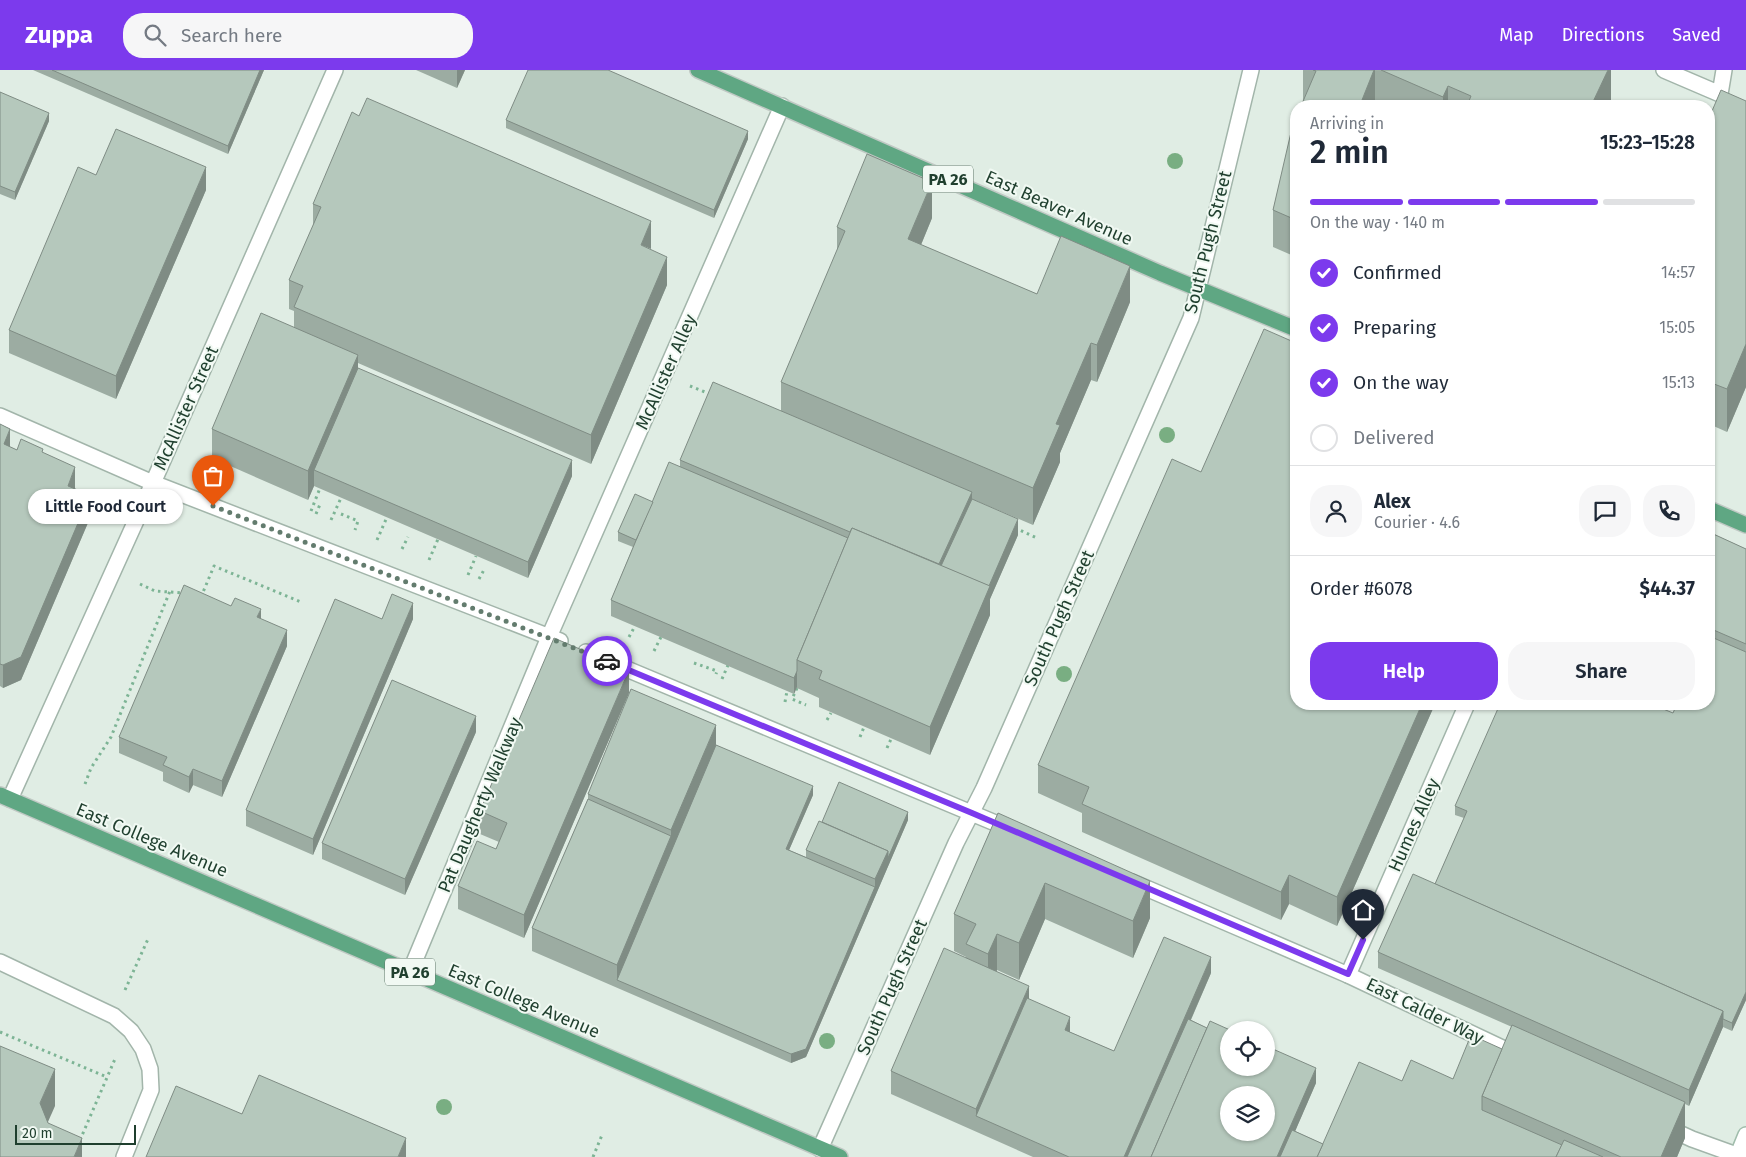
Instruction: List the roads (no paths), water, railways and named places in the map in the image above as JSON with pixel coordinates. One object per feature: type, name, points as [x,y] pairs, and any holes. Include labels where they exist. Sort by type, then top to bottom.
[{"type":"main road","name":"East Beaver Avenue","points":[[698,70],[1290,326]]},
{"type":"main road","points":[[1715,512],[1746,525]]},
{"type":"main road","name":"East College Avenue","points":[[5,797],[840,1157]]},
{"type":"street","name":"McAllister Street","points":[[5,797],[153,483],[335,70]]},
{"type":"street","name":"South Pugh Street","points":[[820,1149],[956,843],[972,813],[1190,318],[1252,70]]},
{"type":"street","points":[[1664,70],[1720,94],[1724,70]]},
{"type":"street","name":"McAllister Alley","points":[[549,637],[782,106]]},
{"type":"street","points":[[0,416],[153,483],[549,637],[1028,837]]},
{"type":"street","name":"Pat Daugherty Walkway","points":[[410,972],[549,637]]},
{"type":"street","name":"Humes Alley","points":[[1348,974],[1464,710]]},
{"type":"street","name":"East Calder Way","points":[[1120,876],[1348,974],[1533,1063]]},
{"type":"street","points":[[0,962],[114,1016],[131,1031],[143,1049],[150,1069],[151,1090],[124,1157]]},
{"type":"street","points":[[1656,1122],[1692,1139],[1739,1156],[1746,1135]]},
{"type":"place","name":"Little Food Court","points":[[213,506]]}]
